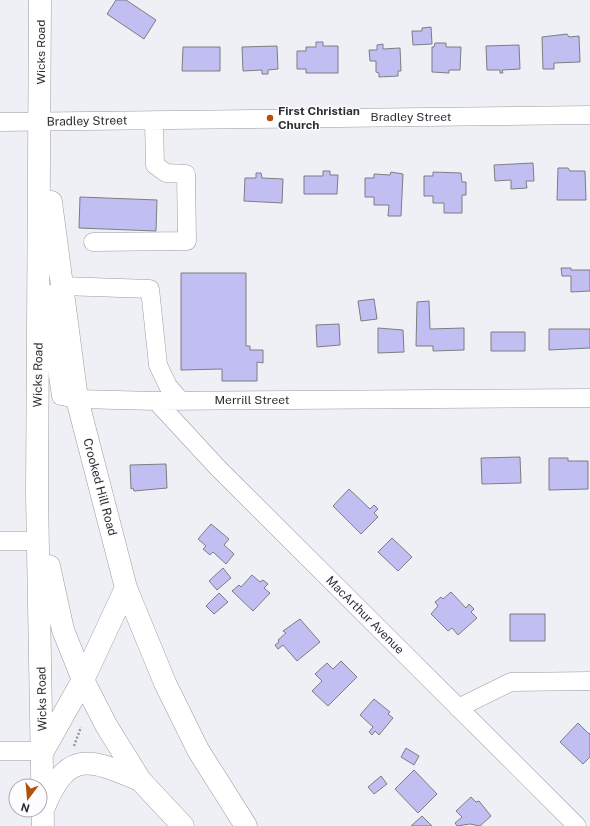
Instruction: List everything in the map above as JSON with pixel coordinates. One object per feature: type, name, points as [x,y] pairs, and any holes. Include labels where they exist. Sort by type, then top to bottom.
[{"type":"main road","name":"Wicks Road","points":[[40,0],[41,122],[37,495],[43,778]]},
{"type":"main road","name":"Crooked Hill Road","points":[[41,122],[77,399],[126,588],[166,683],[198,750],[246,826]]},
{"type":"main road","points":[[37,495],[48,562],[63,630],[83,680],[106,725],[140,780],[183,826]]},
{"type":"main road","name":"Wicks Road","points":[[43,751],[83,680],[126,588]]},
{"type":"main road","points":[[48,801],[51,791],[65,772],[74,765],[88,763],[109,767],[140,780]]},
{"type":"street","name":"Bradley Street","points":[[0,122],[590,116]]},
{"type":"street","points":[[93,242],[187,241],[186,174],[166,173],[155,165],[154,120]]},
{"type":"street","name":"Merrill Street","points":[[39,252],[61,396],[77,399],[156,401],[590,398]]},
{"type":"street","points":[[62,286],[150,289],[158,365],[168,386],[180,400]]},
{"type":"street","name":"MacArthur Avenue","points":[[156,401],[218,468],[577,826]]},
{"type":"street","points":[[0,541],[38,541]]},
{"type":"street","points":[[458,708],[511,682],[590,681]]},
{"type":"street","points":[[0,751],[43,751]]},
{"type":"path","points":[[73,749],[83,722]]},
{"type":"building","points":[[116,0],[126,0],[156,20],[144,39],[107,14]]},
{"type":"building","points":[[431,27],[432,44],[413,45],[412,31],[422,31],[422,28]]},
{"type":"building","points":[[567,34],[569,37],[579,36],[580,62],[554,63],[554,69],[543,69],[542,37]]},
{"type":"building","points":[[316,42],[323,42],[323,46],[338,46],[338,73],[306,73],[306,69],[297,69],[297,51],[306,51],[306,47],[316,47]]},
{"type":"building","points":[[435,43],[446,43],[446,47],[461,47],[460,70],[449,70],[449,73],[432,72],[432,47],[434,47]]},
{"type":"building","points":[[383,44],[383,49],[400,48],[401,71],[398,71],[398,76],[379,77],[379,73],[376,72],[376,61],[370,61],[369,50],[377,50],[377,45]]},
{"type":"building","points":[[519,45],[520,69],[502,70],[503,73],[500,73],[500,70],[487,70],[486,46]]},
{"type":"building","points":[[277,46],[278,69],[268,70],[268,74],[262,74],[262,70],[243,71],[242,47]]},
{"type":"building","points":[[183,47],[220,47],[220,71],[182,71]]},
{"type":"building","points":[[533,163],[534,181],[526,181],[527,188],[511,189],[511,180],[495,181],[494,165]]},
{"type":"building","points":[[558,168],[568,168],[570,171],[585,171],[586,200],[557,200]]},
{"type":"building","points":[[323,171],[330,171],[330,175],[338,175],[337,194],[304,194],[304,176],[323,176]]},
{"type":"building","points":[[391,172],[403,174],[401,216],[388,216],[389,205],[374,205],[374,197],[365,197],[365,178],[374,178],[374,174],[390,175]]},
{"type":"building","points":[[433,172],[461,173],[462,182],[466,182],[466,195],[462,195],[462,213],[444,213],[444,203],[433,203],[433,196],[424,196],[424,176],[433,176]]},
{"type":"building","points":[[256,173],[261,173],[262,178],[283,179],[282,203],[244,201],[245,178],[256,178]]},
{"type":"building","points":[[80,197],[157,200],[156,231],[79,228]]},
{"type":"building","points":[[561,268],[571,268],[571,270],[590,270],[590,291],[571,292],[571,276],[562,276]]},
{"type":"building","points":[[181,273],[246,273],[246,346],[250,346],[250,350],[263,350],[263,363],[257,362],[257,381],[222,381],[222,369],[181,370]]},
{"type":"building","points":[[374,299],[377,319],[361,321],[358,301]]},
{"type":"building","points":[[429,301],[430,329],[464,328],[464,350],[433,351],[433,346],[416,346],[417,302]]},
{"type":"building","points":[[339,324],[340,345],[317,347],[316,325]]},
{"type":"building","points":[[378,328],[403,330],[404,352],[378,353]]},
{"type":"building","points":[[549,329],[590,329],[590,348],[549,350]]},
{"type":"building","points":[[491,332],[525,332],[525,351],[491,351]]},
{"type":"building","points":[[520,457],[521,483],[482,484],[481,458]]},
{"type":"building","points":[[549,458],[568,458],[568,461],[588,461],[588,489],[549,490]]},
{"type":"building","points":[[166,464],[167,488],[134,491],[133,488],[131,489],[130,465]]},
{"type":"building","points":[[349,489],[370,509],[374,505],[378,509],[374,513],[378,517],[361,534],[333,506]]},
{"type":"building","points":[[211,524],[229,539],[224,545],[234,554],[226,564],[213,552],[210,555],[203,549],[206,546],[198,539]]},
{"type":"building","points":[[392,538],[412,557],[398,571],[378,552]]},
{"type":"building","points":[[223,568],[231,578],[217,590],[209,581]]},
{"type":"building","points":[[252,575],[260,582],[263,580],[268,584],[264,588],[270,593],[253,611],[232,591],[239,585],[241,587]]},
{"type":"building","points":[[451,592],[466,608],[469,604],[474,609],[471,612],[477,618],[458,635],[452,628],[448,631],[431,614],[438,606],[435,602],[441,597],[443,599]]},
{"type":"building","points":[[219,593],[228,602],[214,614],[206,606]]},
{"type":"building","points":[[510,614],[545,614],[545,641],[510,641]]},
{"type":"building","points":[[300,619],[320,642],[297,661],[283,645],[278,649],[275,645],[286,633],[283,631]]},
{"type":"building","points":[[341,661],[357,677],[328,706],[312,691],[322,681],[315,674],[327,663],[333,669]]},
{"type":"building","points":[[374,699],[390,712],[388,714],[393,718],[379,735],[375,731],[372,735],[369,732],[373,727],[360,715]]},
{"type":"building","points":[[578,723],[589,734],[590,733],[590,757],[583,764],[560,742]]},
{"type":"building","points":[[406,748],[419,756],[414,765],[401,757]]},
{"type":"building","points":[[414,770],[437,794],[418,813],[395,789]]},
{"type":"building","points":[[381,776],[387,784],[374,794],[368,787]]},
{"type":"building","points":[[471,797],[476,802],[479,801],[491,816],[480,826],[470,824],[457,826],[455,823],[462,817],[456,811]]},
{"type":"building","points":[[422,816],[432,826],[411,826]]},
{"type":"place","name":"First Christian Church","points":[[270,118]]}]
